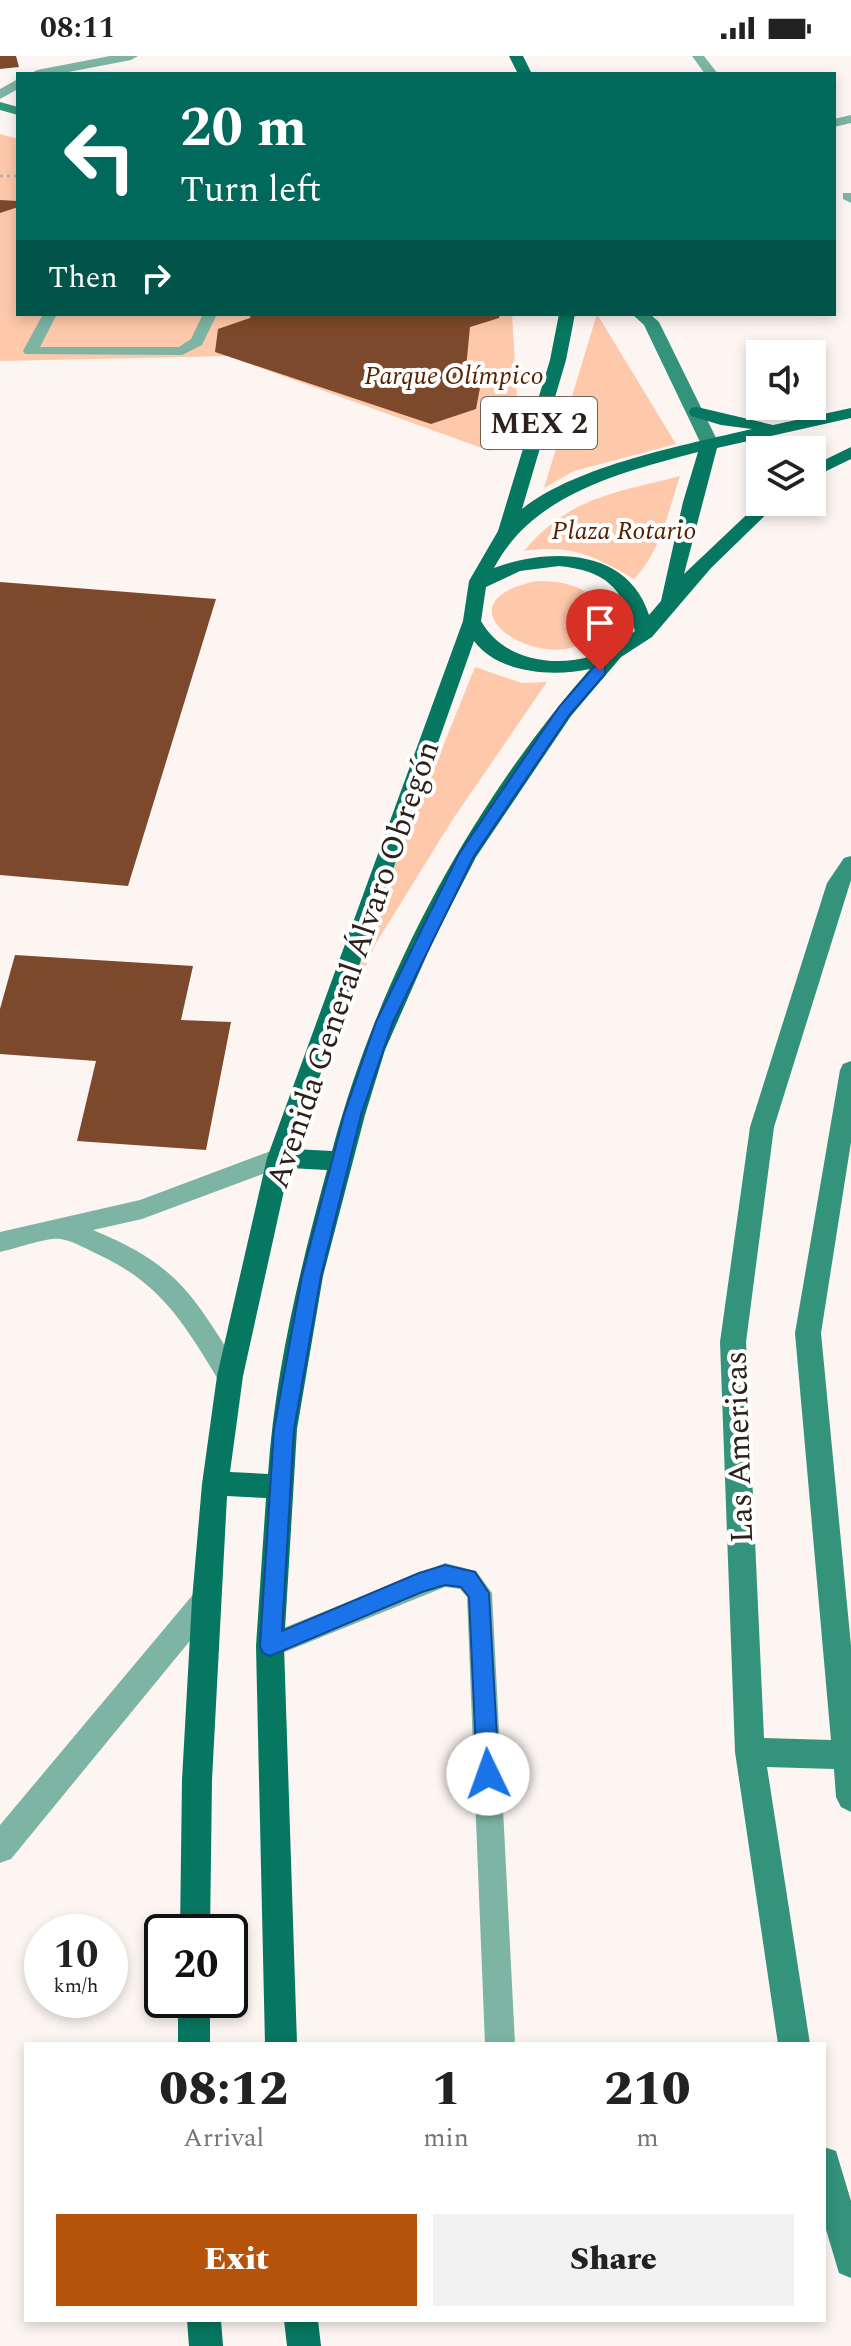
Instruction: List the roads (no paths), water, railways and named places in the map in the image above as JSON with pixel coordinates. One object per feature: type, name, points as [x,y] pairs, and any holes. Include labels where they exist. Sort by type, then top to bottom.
[{"type":"main road","name":"MEX 2","points":[[507,531],[558,360],[567,316]]},
{"type":"main road","points":[[646,317],[697,412],[710,444],[694,487],[669,602]]},
{"type":"main road","points":[[697,412],[721,420],[783,429]]},
{"type":"main road","points":[[754,516],[669,602],[645,633],[598,661],[567,666],[539,665],[493,650],[481,639],[472,621],[477,584],[507,531],[576,484],[710,444],[851,413]]},
{"type":"main road","points":[[826,465],[851,452]]},
{"type":"main road","points":[[477,584],[495,572],[519,563],[547,560],[574,562],[600,570],[620,583],[633,599],[645,633]]},
{"type":"main road","name":"Avenida General Álvaro Obregón","points":[[195,1914],[197,1780],[206,1600],[215,1484],[230,1376],[279,1158],[472,621]]},
{"type":"main road","name":"Avenida General Álvaro Obregón","points":[[283,2042],[270,1646],[284,1429],[311,1276],[340,1161],[385,1022],[467,854],[564,711],[617,651]]},
{"type":"main road","name":"Las Americas","points":[[794,2042],[750,1752],[733,1342],[762,1127],[838,883],[851,863]]},
{"type":"main road","points":[[851,1070],[808,1333],[851,1797]]},
{"type":"main road","points":[[279,1158],[340,1161]]},
{"type":"main road","points":[[215,1484],[279,1486]]},
{"type":"main road","points":[[750,1752],[846,1755]]},
{"type":"main road","points":[[194,2018],[194,2042]]},
{"type":"main road","points":[[826,2170],[851,2261]]},
{"type":"main road","points":[[204,2322],[206,2346]]},
{"type":"main road","points":[[301,2322],[304,2346]]},
{"type":"street","points":[[31,71],[131,56]]},
{"type":"street","points":[[0,1242],[142,1209],[279,1158]]},
{"type":"street","points":[[63,1229],[118,1252],[147,1269],[176,1294],[230,1376]]},
{"type":"street","points":[[0,1848],[206,1600]]},
{"type":"lane","points":[[698,56],[710,72]]},
{"type":"lane","points":[[49,316],[30,351],[188,349],[197,342],[209,316]]},
{"type":"lane","points":[[270,1646],[445,1575],[467,1579],[479,1593],[500,2042]]},
{"type":"park label","name":"Parque Olímpico","points":[[454,375]]},
{"type":"park label","name":"Plaza Rotario","points":[[624,530]]}]
